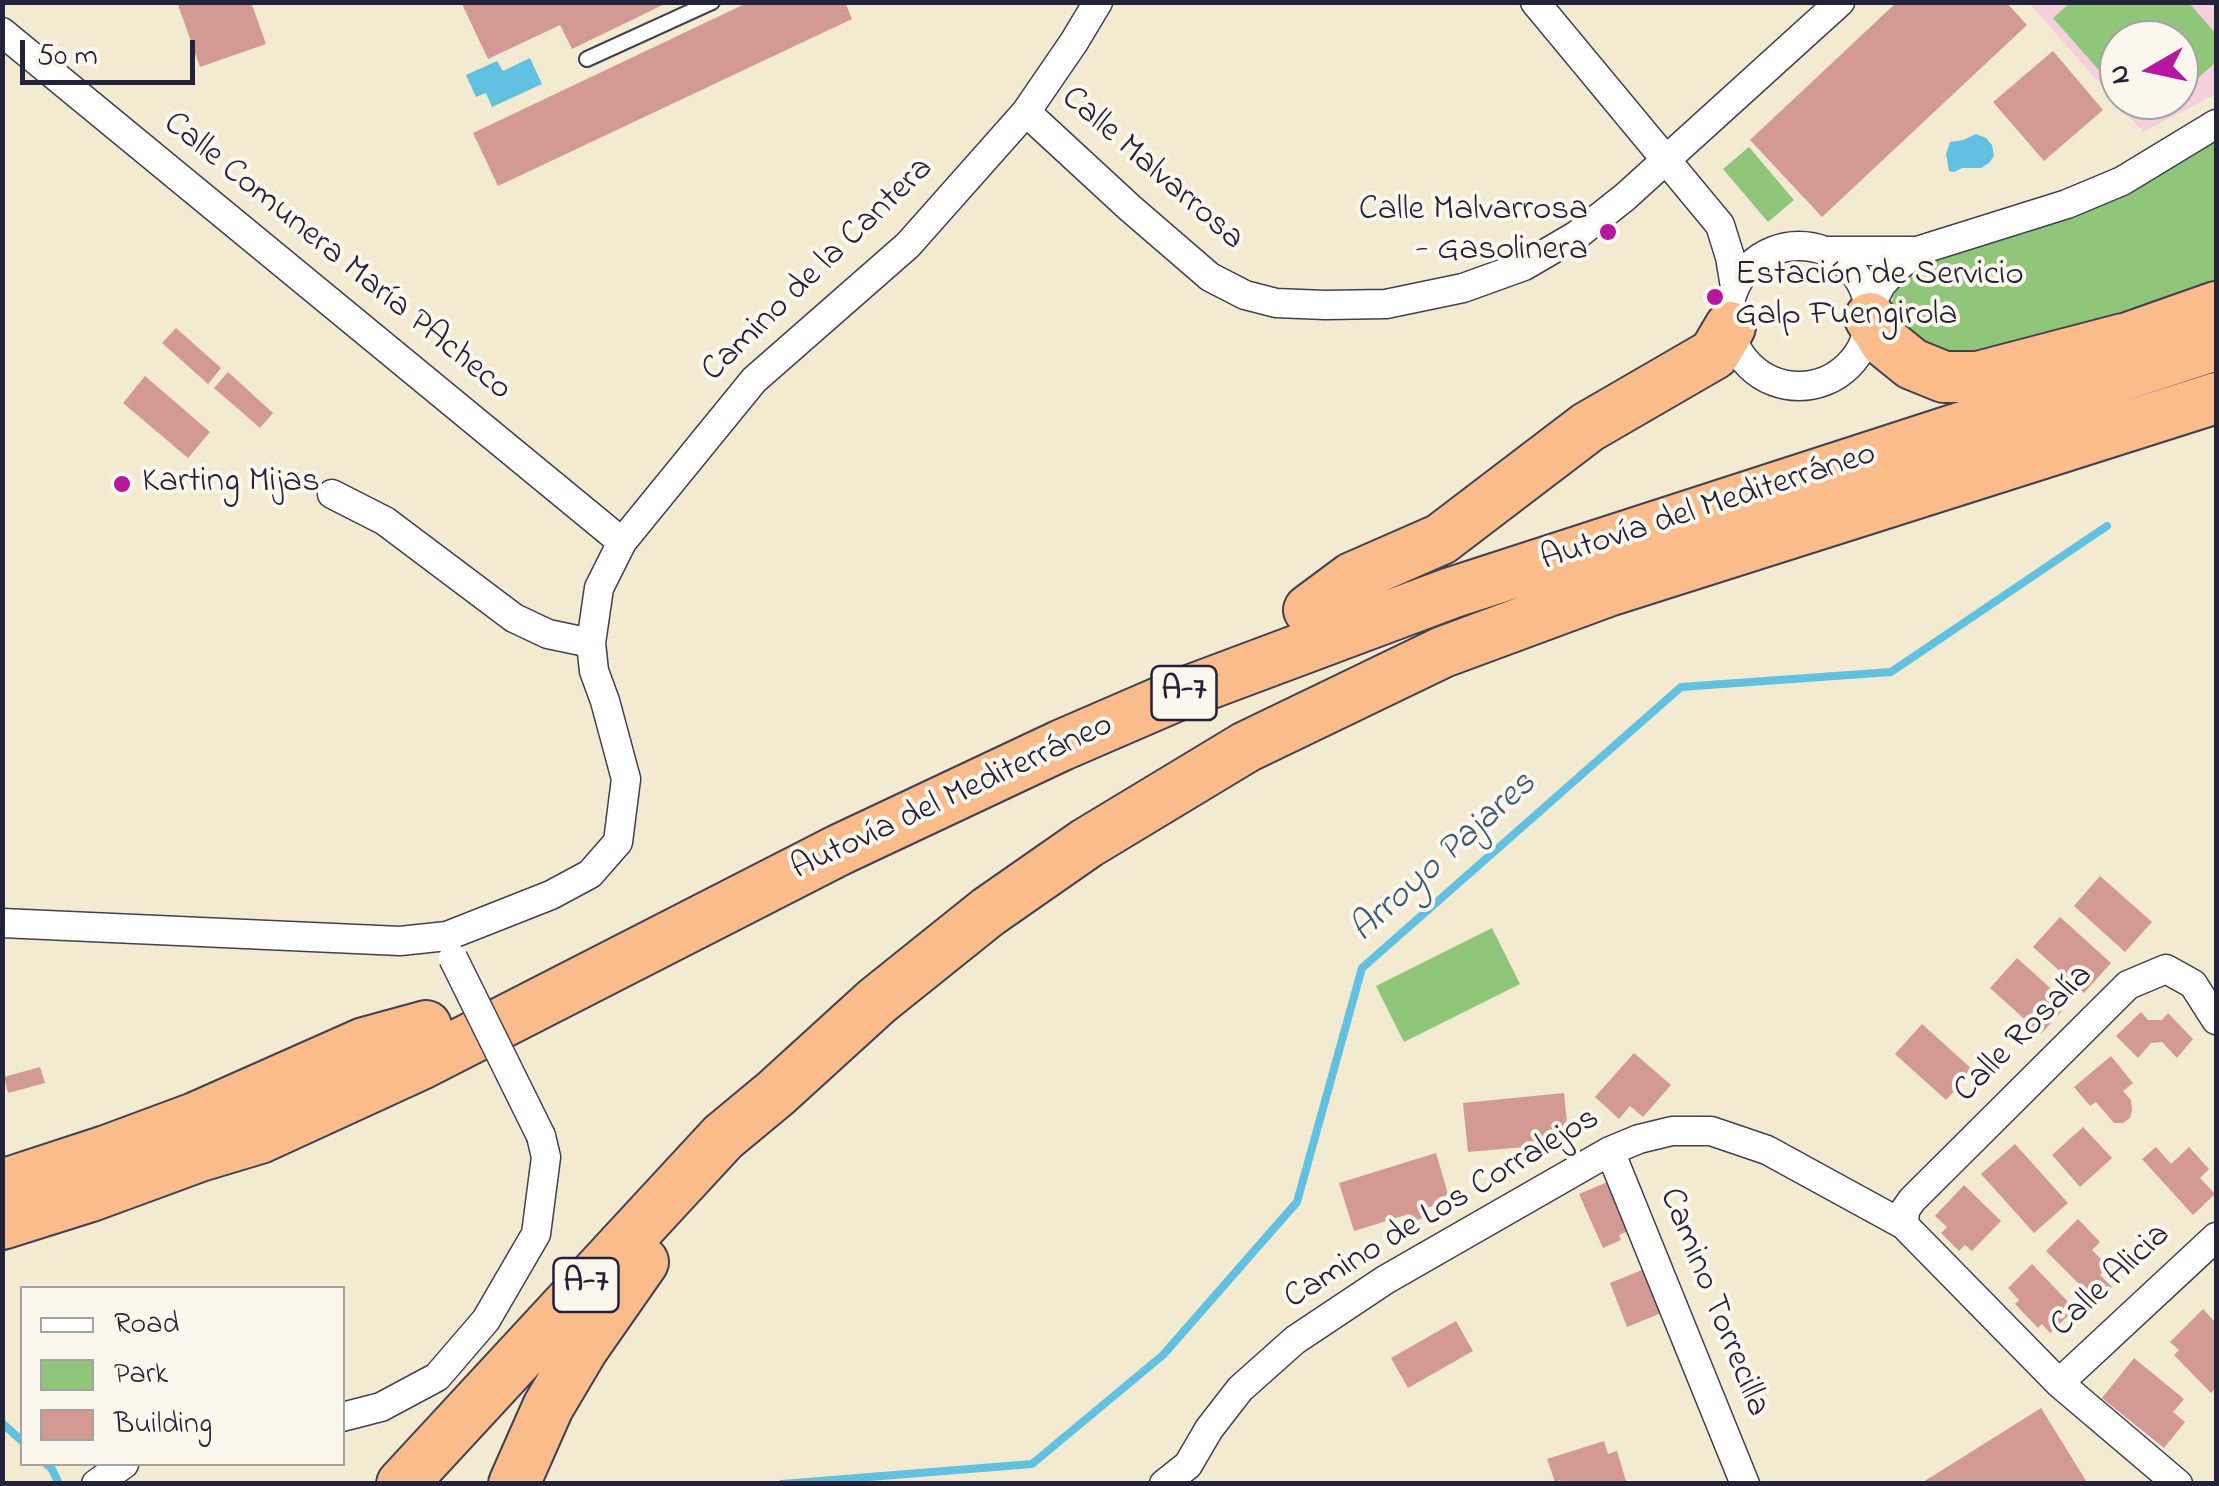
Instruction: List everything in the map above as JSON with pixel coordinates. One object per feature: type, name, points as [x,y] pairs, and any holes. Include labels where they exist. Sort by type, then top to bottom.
[{"type":"highway","points":[[1309,610],[1352,578],[1441,539],[1588,427],[1714,354],[1732,307]]},
{"type":"highway","points":[[200,1156],[250,1121],[426,1026],[920,778],[1115,688],[1419,569],[2015,382],[2216,307]]},
{"type":"highway","points":[[1870,313],[1886,342],[1912,364],[1944,376],[1978,377],[2123,339]]},
{"type":"highway","name":"Autovía del Mediterráneo","points":[[2,1224],[260,1138],[421,1064],[839,850],[1173,697],[1452,593],[2216,344]]},
{"type":"highway","name":"Autovía del Mediterráneo","points":[[402,1484],[724,1137],[877,1001],[988,912],[1087,843],[1246,746],[1443,652],[1590,598],[2216,398]]},
{"type":"highway","points":[[2,1185],[106,1152],[195,1118],[364,1044],[426,1026]]},
{"type":"highway","points":[[514,1484],[548,1406],[593,1333],[632,1275],[736,1150],[776,1093]]},
{"type":"street","name":"Camino de la Cantera","points":[[591,643],[600,588],[622,542],[754,380],[908,245],[1026,112],[1098,2]]},
{"type":"street","points":[[1535,2],[1720,225],[1730,256],[1739,352],[1754,370],[1774,382],[1799,386],[1822,383],[1844,370],[1862,348],[1881,285],[1917,251]]},
{"type":"street","name":"Calle Malvarrosa","points":[[1026,112],[1210,276],[1245,296],[1276,303],[1386,304],[1464,288],[1524,266],[1577,234],[1666,160],[1840,2]]},
{"type":"street","name":"Calle Comunera María PAcheco","points":[[2,32],[622,542]]},
{"type":"street","points":[[1720,225],[1748,239],[1786,246],[1806,245],[1828,251],[1917,251],[2122,181],[2216,124]]},
{"type":"street","points":[[1732,307],[1744,272],[1755,260],[1786,246]]},
{"type":"street","points":[[1828,251],[1856,274],[1865,290],[1870,313]]},
{"type":"street","points":[[2,923],[400,941],[450,947],[590,874],[618,842],[626,780],[594,671],[591,643],[548,634],[514,618],[385,521],[332,494]]},
{"type":"street","points":[[345,1416],[381,1407],[437,1377],[486,1320],[536,1234],[546,1156],[541,1136],[450,947]]},
{"type":"street","name":"Calle Rosalía","points":[[1904,1225],[1905,1210],[1912,1200],[2128,985],[2166,968],[2193,984],[2216,1020]]},
{"type":"street","name":"Camino de Los Corralejos","points":[[1164,1484],[1188,1465],[1240,1389],[1295,1340],[1386,1280],[1610,1151],[1672,1131],[1711,1131],[1767,1150],[1904,1225],[2059,1383],[2178,1484]]},
{"type":"street","name":"Camino Torrecilla","points":[[1610,1151],[1744,1484]]},
{"type":"street","name":"Calle Alicia","points":[[2059,1383],[2216,1237]]},
{"type":"street","points":[[96,1484],[121,1466]]},
{"type":"lane","points":[[586,59],[712,2]]},
{"type":"shaded area","points":[[2029,3],[2216,3],[2216,94],[2199,103],[2199,20],[2099,20],[2099,82]]},
{"type":"shaded area","points":[[2132,120],[2166,120],[2143,132]]},
{"type":"green space","points":[[2070,3],[2189,3],[2216,34],[2216,62],[2199,77],[2199,20],[2099,20],[2099,70],[2053,18]]},
{"type":"green space","points":[[2216,140],[2216,282],[1984,355],[1932,355],[1890,314],[1893,296],[1903,278],[1923,263],[2126,189]]},
{"type":"green space","points":[[1749,147],[1794,200],[1768,222],[1723,169]]},
{"type":"green space","points":[[1492,928],[1520,984],[1404,1042],[1376,986]]},
{"type":"water","points":[[530,58],[542,84],[492,107],[486,93],[476,97],[466,75],[497,61],[503,71]]},
{"type":"water","points":[[1976,134],[1992,145],[1994,156],[1989,163],[1981,168],[1949,171],[1946,154],[1950,142]]},
{"type":"building","points":[[177,2],[251,2],[266,44],[200,67]]},
{"type":"building","points":[[669,2],[572,49],[560,25],[488,59],[462,4]]},
{"type":"building","points":[[749,2],[845,2],[852,19],[498,186],[473,133]]},
{"type":"building","points":[[1897,2],[2006,2],[2027,25],[1822,217],[1750,140]]},
{"type":"building","points":[[2053,51],[2099,105],[2099,113],[2044,161],[1993,102]]},
{"type":"building","points":[[176,328],[221,368],[208,384],[162,343]]},
{"type":"building","points":[[228,372],[273,413],[260,428],[214,388]]},
{"type":"building","points":[[145,376],[210,432],[188,458],[123,403]]},
{"type":"building","points":[[2100,876],[2152,922],[2125,952],[2074,906]]},
{"type":"building","points":[[2060,917],[2111,963],[2084,993],[2033,947]]},
{"type":"building","points":[[2017,958],[2068,1004],[2041,1034],[1990,988]]},
{"type":"building","points":[[2141,1012],[2148,1020],[2162,1020],[2168,1013],[2193,1039],[2177,1058],[2162,1042],[2151,1043],[2138,1058],[2116,1036]]},
{"type":"building","points":[[1922,1024],[1973,1070],[1946,1100],[1895,1054]]},
{"type":"building","points":[[1634,1053],[1671,1085],[1643,1117],[1630,1106],[1619,1119],[1595,1097]]},
{"type":"building","points":[[2111,1056],[2133,1083],[2123,1091],[2131,1100],[2132,1110],[2123,1123],[2114,1123],[2096,1102],[2090,1106],[2074,1087]]},
{"type":"building","points":[[40,1067],[45,1083],[8,1093],[4,1077]]},
{"type":"building","points":[[1564,1093],[1569,1143],[1544,1145],[1544,1153],[1526,1155],[1525,1147],[1468,1152],[1463,1103]]},
{"type":"building","points":[[2083,1127],[2112,1158],[2080,1187],[2052,1155]]},
{"type":"building","points":[[2015,1144],[2068,1203],[2034,1233],[1981,1174]]},
{"type":"building","points":[[2156,1147],[2171,1164],[2189,1147],[2209,1169],[2200,1178],[2215,1194],[2193,1215],[2142,1159]]},
{"type":"building","points":[[1436,1153],[1450,1201],[1426,1208],[1429,1216],[1411,1222],[1409,1214],[1354,1231],[1339,1183]]},
{"type":"building","points":[[1612,1180],[1633,1229],[1603,1248],[1579,1194]]},
{"type":"building","points":[[1964,1185],[2001,1221],[1972,1251],[1965,1245],[1959,1251],[1941,1233],[1947,1227],[1935,1216]]},
{"type":"building","points":[[2078,1219],[2100,1242],[2092,1250],[2108,1266],[2100,1275],[2112,1287],[2097,1302],[2046,1251]]},
{"type":"building","points":[[2032,1264],[2075,1309],[2050,1333],[2042,1324],[2038,1328],[2015,1304],[2019,1300],[2008,1288]]},
{"type":"building","points":[[1647,1268],[1664,1312],[1627,1327],[1610,1283]]},
{"type":"building","points":[[2203,1309],[2216,1323],[2216,1388],[2211,1393],[2174,1355],[2179,1350],[2170,1342]]},
{"type":"building","points":[[1456,1321],[1473,1351],[1408,1388],[1391,1358]]},
{"type":"building","points":[[2134,1358],[2184,1399],[2173,1412],[2185,1422],[2164,1448],[2102,1398]]},
{"type":"building","points":[[2041,1408],[2088,1484],[1920,1484]]},
{"type":"building","points":[[1604,1441],[1608,1454],[1617,1451],[1627,1484],[1555,1482],[1547,1459]]},
{"type":"waterway","name":"Arroyo Pajares","points":[[782,1484],[1032,1464],[1163,1355],[1297,1202],[1362,968],[1681,687],[1891,672],[2107,526]]},
{"type":"waterway","points":[[2,1423],[20,1439]]},
{"type":"waterway","points":[[48,1466],[59,1484]]},
{"type":"place","name":"Calle Malvarrosa - Gasolinera","points":[[1608,232]]},
{"type":"place","name":"Estación de Servicio Galp Fuengirola","points":[[1715,297]]},
{"type":"place","name":"Karting Mijas","points":[[122,484]]}]
